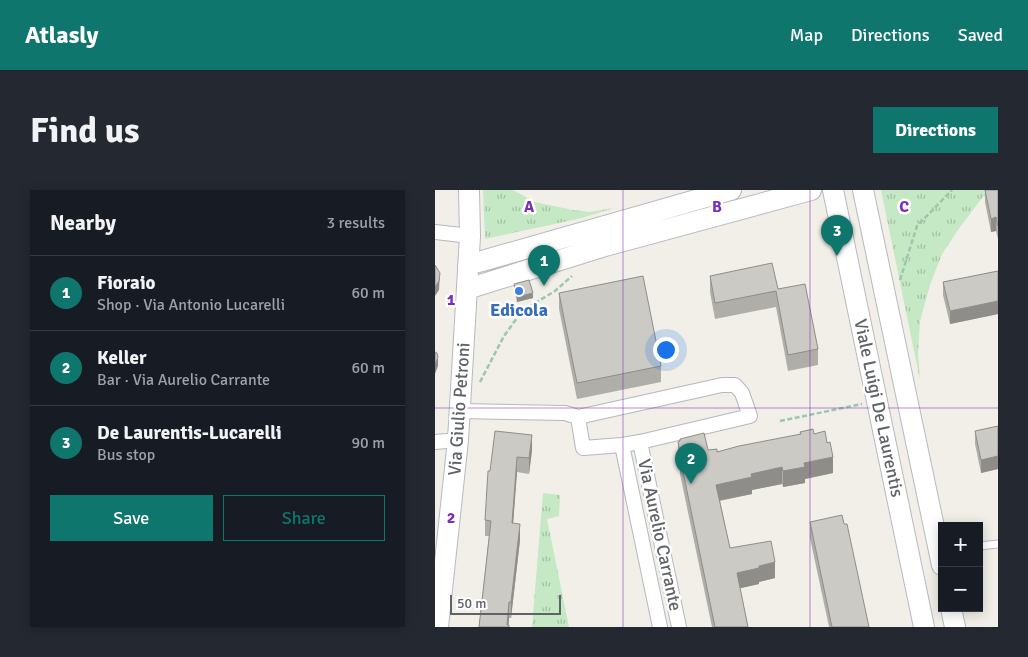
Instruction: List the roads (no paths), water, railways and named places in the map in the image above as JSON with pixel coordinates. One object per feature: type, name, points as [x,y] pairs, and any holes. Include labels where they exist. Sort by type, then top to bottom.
[{"type":"street","name":"Via Giulio Petroni","points":[[438,627],[458,440],[470,236],[469,190]]},
{"type":"street","points":[[468,265],[731,190]]},
{"type":"street","points":[[467,290],[605,246],[811,190]]},
{"type":"street","name":"Viale Luigi De Laurentis","points":[[833,190],[924,627]]},
{"type":"street","name":"Viale Luigi De Laurentis","points":[[863,190],[938,541]]},
{"type":"street","points":[[435,232],[470,236]]},
{"type":"street","points":[[460,403],[565,413],[578,416],[722,385],[735,385],[742,393],[750,416],[640,442],[583,448],[578,416]]},
{"type":"street","points":[[435,442],[458,440]]},
{"type":"street","name":"Via Aurelio Carrante","points":[[640,442],[679,627]]},
{"type":"street","name":"Via Aurelio Carrante","points":[[622,445],[661,627]]},
{"type":"street","points":[[952,612],[955,627]]},
{"type":"lane","points":[[983,546],[998,544]]},
{"type":"place","name":"De Laurentis-Lucarelli","points":[[837,256]]},
{"type":"place","name":"Fioraio","points":[[544,286]]},
{"type":"place","name":"Edicola","points":[[519,291]]},
{"type":"place","name":"Keller","points":[[691,484]]}]
